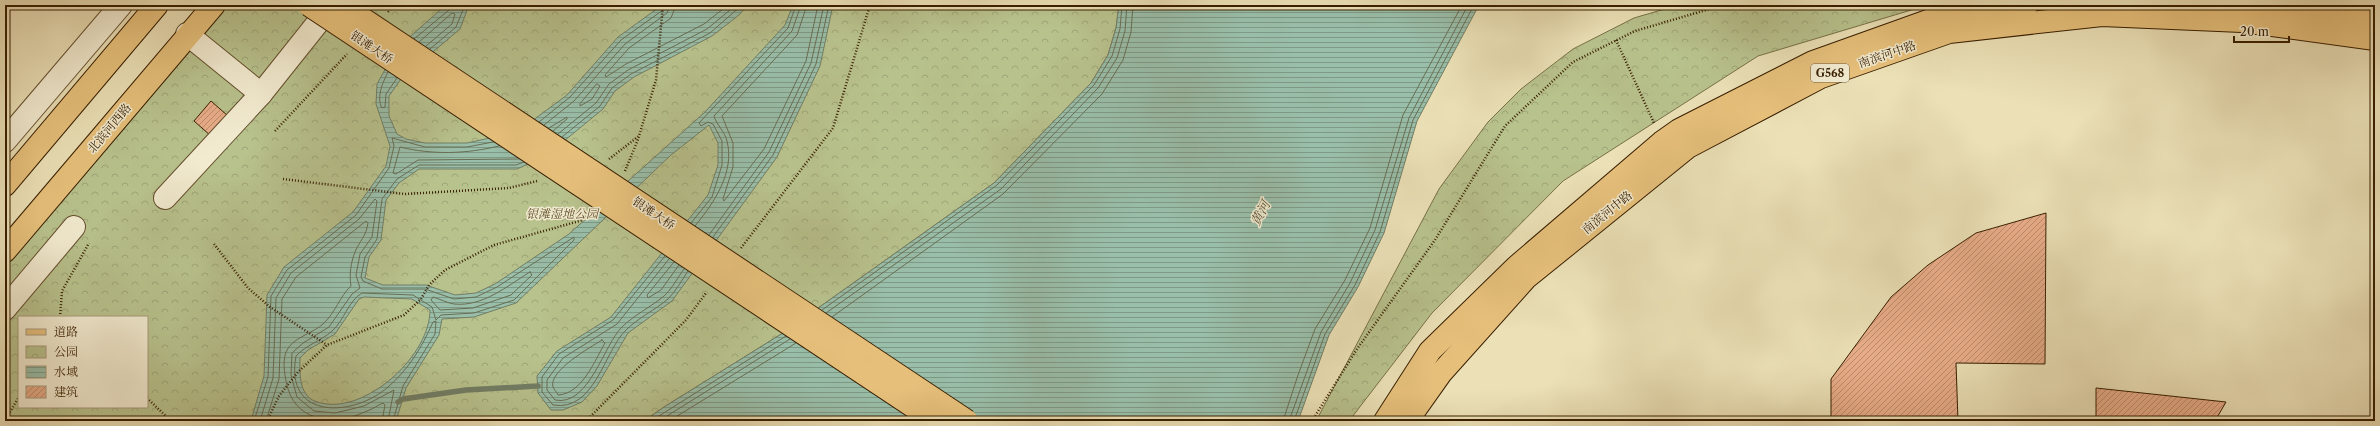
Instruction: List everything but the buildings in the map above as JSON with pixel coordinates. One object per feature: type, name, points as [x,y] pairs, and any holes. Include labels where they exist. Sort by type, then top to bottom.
[{"type":"main road","points":[[5,186],[157,5]]},
{"type":"main road","name":"北滨河西路","points":[[5,251],[187,34],[214,5]]},
{"type":"main road","name":"银滩大桥","points":[[310,5],[935,421]]},
{"type":"main road","name":"银滩大桥","points":[[342,5],[967,421]]},
{"type":"main road","name":"南滨河中路","points":[[1385,421],[1430,351],[1516,267],[1662,142],[1679,130],[1813,62],[1950,13],[2028,5]]},
{"type":"main road","points":[[2242,5],[2375,22]]},
{"type":"main road","name":"南滨河中路","points":[[1407,421],[1441,373],[1526,278],[1688,147],[1821,77],[1949,32],[2102,15],[2242,21],[2375,39]]},
{"type":"street","points":[[5,141],[121,5]]},
{"type":"street","points":[[165,198],[260,94],[332,5]]},
{"type":"street","points":[[187,34],[260,94]]},
{"type":"street","points":[[5,309],[82,234]]},
{"type":"path","points":[[384,16],[394,5]]},
{"type":"path","points":[[738,252],[833,128],[870,5]]},
{"type":"path","points":[[1312,421],[1357,348],[1435,240],[1505,126],[1573,62],[1635,30],[1723,5]]},
{"type":"path","points":[[1616,40],[1662,142]]},
{"type":"path","points":[[275,131],[352,48]]},
{"type":"path","points":[[625,173],[639,136]]},
{"type":"path","points":[[268,421],[279,396],[298,372],[327,346],[404,315],[421,299],[430,285],[452,266],[494,245],[583,220],[594,208]]},
{"type":"path","points":[[60,316],[62,291],[82,234]]},
{"type":"path","points":[[214,244],[248,288],[270,307],[327,346]]},
{"type":"path","points":[[586,421],[686,320],[709,289]]},
{"type":"path","points":[[5,420],[18,398]]},
{"type":"path","points":[[148,399],[171,421]]},
{"type":"green space","name":"银滩湿地公园","points":[[212,5],[1119,5],[1116,28],[1108,55],[1091,83],[994,183],[783,333],[644,421],[5,421],[5,251]]},
{"type":"green space","points":[[1678,5],[1928,5],[1758,56],[1563,181],[1432,313],[1349,421],[1316,421],[1439,189],[1488,122],[1521,89],[1573,49],[1634,18]]},
{"type":"water","points":[[446,5],[469,5],[460,29],[401,79],[389,96],[389,116],[397,134],[406,139],[425,143],[467,143],[517,132],[567,95],[618,37],[658,8],[665,5],[748,5],[739,15],[712,36],[634,77],[615,91],[603,109],[547,155],[517,169],[419,169],[399,183],[386,200],[381,240],[369,257],[365,278],[383,285],[426,285],[455,295],[476,293],[495,284],[569,234],[705,112],[785,25],[793,5],[833,5],[820,66],[777,157],[672,301],[628,333],[597,386],[582,402],[563,410],[551,410],[538,393],[537,376],[557,351],[611,317],[708,195],[718,165],[718,143],[709,125],[671,155],[516,303],[474,317],[442,319],[439,335],[406,388],[396,421],[248,421],[252,417],[264,376],[267,295],[284,267],[353,212],[386,166],[390,146],[376,104],[377,84],[397,48]],"holes":[[[364,297],[412,299],[430,310],[427,327],[420,344],[409,360],[395,375],[379,388],[362,398],[344,403],[324,404],[315,401],[308,396],[301,382],[300,358],[308,350],[335,334],[359,299]]]},
{"type":"water","name":"黄河","points":[[1119,5],[1479,5],[1417,121],[1384,233],[1358,287],[1329,335],[1298,421],[644,421],[783,333],[994,183],[1091,83],[1108,55],[1116,28]]},
{"type":"waterway","points":[[398,402],[403,399],[466,390],[538,386]]}]
